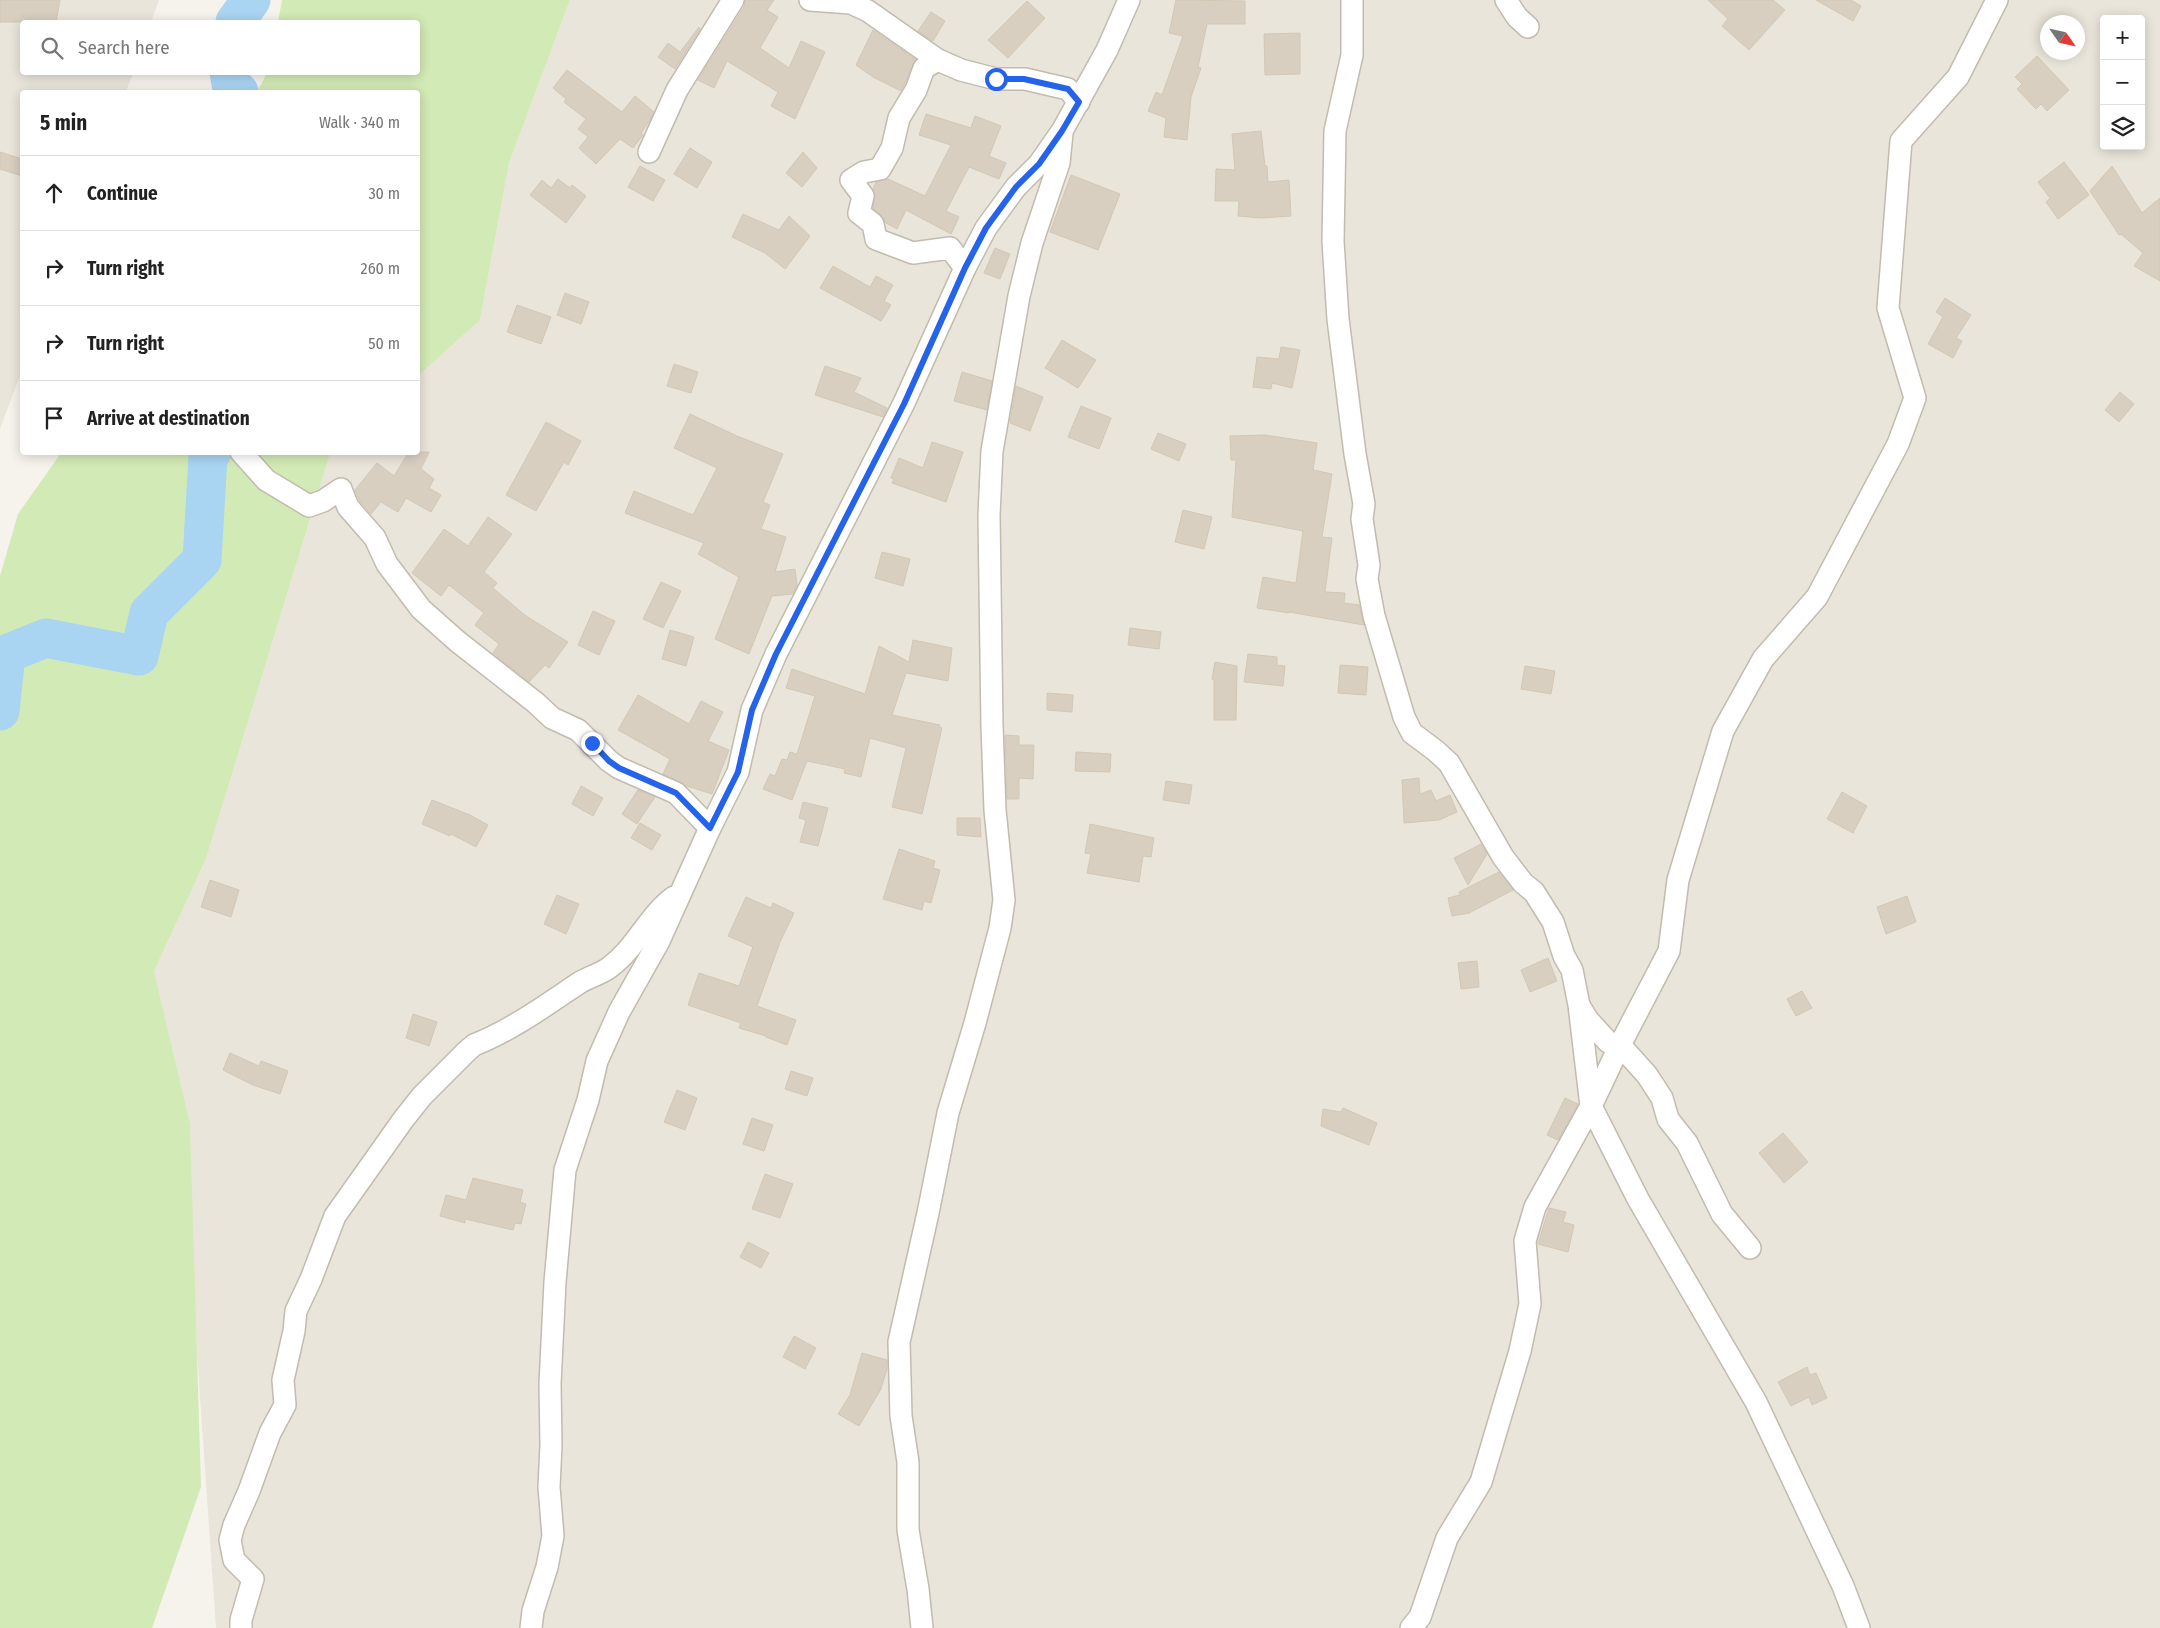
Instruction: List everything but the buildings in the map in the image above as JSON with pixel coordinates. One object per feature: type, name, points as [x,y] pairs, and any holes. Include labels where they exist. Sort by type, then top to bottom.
[{"type":"street","points":[[650,152],[677,90],[733,0]]},
{"type":"street","points":[[810,0],[851,3],[868,11],[938,60],[961,70],[996,79],[1024,79],[1068,89],[1079,102]]},
{"type":"street","points":[[531,1628],[533,1611],[547,1567],[552,1536],[549,1488],[551,1445],[550,1384],[555,1282],[565,1170],[588,1100],[597,1061],[619,1012],[655,950],[710,828],[738,772],[752,710],[776,654],[904,404],[965,268],[991,221],[1016,187],[1039,164],[1062,131],[1107,50],[1129,0]]},
{"type":"street","points":[[1352,0],[1352,55],[1335,131],[1333,241],[1338,319],[1355,454],[1364,504],[1362,518],[1369,565],[1367,579],[1374,616],[1404,717],[1412,734],[1449,762],[1503,857],[1523,884],[1534,892],[1553,922],[1564,956],[1572,970],[1579,1005],[1591,1106],[1638,1199],[1756,1402],[1843,1586],[1860,1628]]},
{"type":"street","points":[[1506,0],[1517,17],[1528,27]]},
{"type":"street","points":[[1411,1628],[1420,1617],[1447,1538],[1481,1482],[1520,1351],[1530,1304],[1526,1241],[1535,1207],[1591,1106],[1620,1045],[1670,951],[1678,880],[1723,732],[1763,659],[1817,597],[1898,444],[1915,398],[1888,308],[1901,141],[1958,77],[1997,0]]},
{"type":"street","points":[[938,60],[924,68],[916,90],[899,118],[892,148],[880,169],[864,172],[851,180],[863,196],[859,213],[873,224],[876,239],[913,253],[950,248],[965,268]]},
{"type":"street","points":[[922,1628],[918,1589],[908,1530],[908,1462],[902,1416],[899,1342],[948,1112],[975,1022],[1003,910],[1004,900],[995,810],[992,726],[989,515],[992,451],[1019,296],[1032,243],[1058,163],[1062,131]]},
{"type":"street","points":[[244,455],[266,480],[309,506],[323,501],[341,489],[348,508],[375,538],[387,564],[421,610],[552,718],[578,730],[609,761],[619,768],[676,793],[710,828]]},
{"type":"street","points":[[241,1628],[241,1620],[253,1579],[234,1560],[230,1540],[267,1440],[285,1405],[283,1380],[294,1331],[296,1311],[335,1216],[408,1114],[438,1079],[466,1051],[561,996],[580,982],[610,967],[634,943],[658,911],[681,893]]},
{"type":"street","points":[[1579,1005],[1588,1020],[1608,1042],[1620,1045],[1658,1090],[1668,1119],[1688,1143],[1722,1214],[1750,1248]]},
{"type":"shaded area","points":[[0,0],[159,0],[152,20],[20,20],[20,75],[132,75],[127,90],[20,90],[20,375],[0,429]]},
{"type":"shaded area","points":[[570,0],[2160,0],[2160,1628],[216,1628],[195,1324],[190,1123],[154,971],[206,859],[329,457],[331,455],[420,455],[420,374],[480,320],[509,163]]},
{"type":"green space","points":[[282,0],[570,0],[509,163],[480,320],[420,374],[420,90],[258,90],[266,75],[420,75],[420,20],[278,20]]},
{"type":"green space","points":[[60,455],[331,455],[206,859],[154,971],[190,1123],[201,1487],[152,1628],[0,1628],[0,576],[18,514]]},
{"type":"waterway","points":[[236,20],[251,0]]},
{"type":"waterway","points":[[230,75],[231,84],[237,90]]},
{"type":"waterway","points":[[0,711],[6,654],[46,638],[139,656],[149,613],[202,560],[209,455]]},
{"type":"route","points":[[592,743],[609,761],[619,768],[676,793],[710,828],[738,772],[752,710],[776,654],[904,404],[965,268],[986,228],[1016,187],[1039,164],[1079,102],[1068,89],[1024,79],[996,79]]}]
